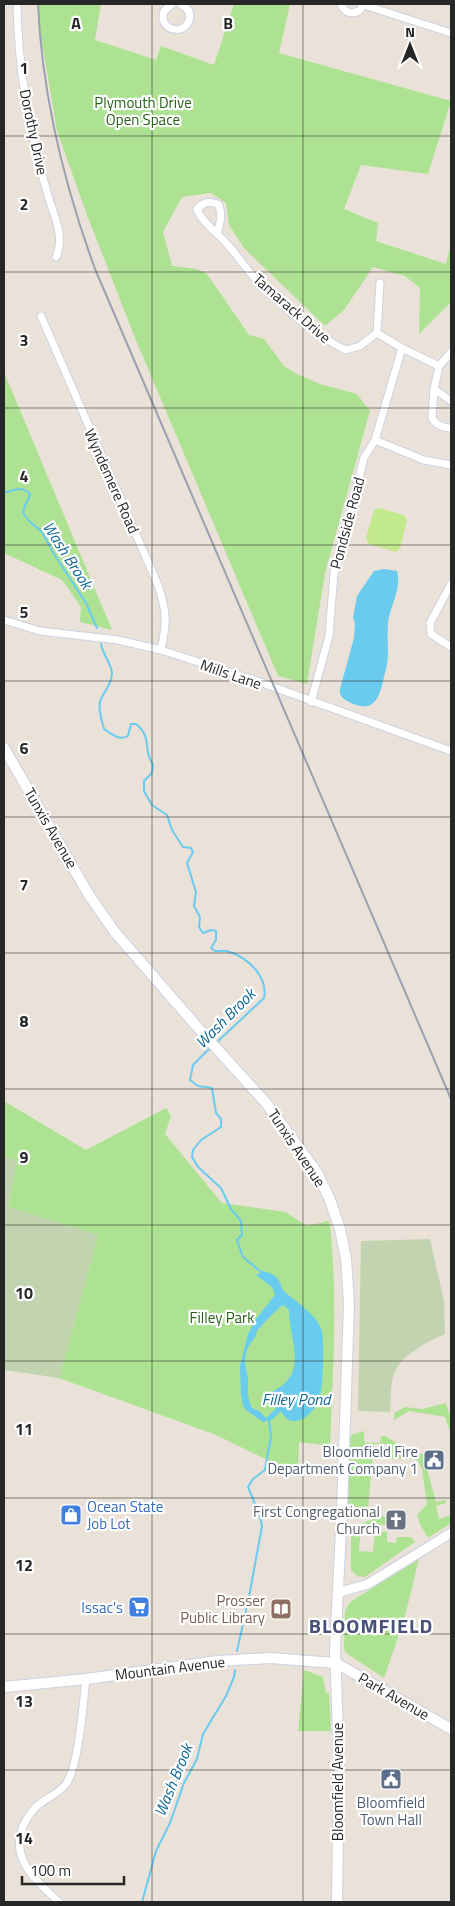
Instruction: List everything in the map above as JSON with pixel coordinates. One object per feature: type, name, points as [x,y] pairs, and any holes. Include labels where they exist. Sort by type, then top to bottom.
[{"type":"main road","name":"Tunxis Avenue","points":[[4,748],[89,894],[114,931],[266,1103],[318,1174],[330,1200],[340,1229],[346,1259],[349,1304],[334,1649],[336,1662]]},
{"type":"main road","name":"Mountain Avenue","points":[[4,1687],[86,1679],[218,1661],[270,1658],[336,1662]]},
{"type":"main road","name":"Park Avenue","points":[[336,1662],[451,1729]]},
{"type":"main road","name":"Bloomfield Avenue","points":[[336,1662],[340,1763],[337,1902]]},
{"type":"street","name":"Dorothy Drive","points":[[16,4],[27,111],[41,173],[60,235],[60,250],[56,257]]},
{"type":"street","points":[[172,4],[164,11],[163,20],[168,27],[176,30],[185,27],[190,20],[189,11],[181,4]]},
{"type":"street","points":[[341,4],[344,10],[351,13],[359,11],[364,4],[451,33]]},
{"type":"street","name":"Tamarack Drive","points":[[217,234],[221,220],[220,208],[218,204],[210,202],[202,204],[197,210],[199,215],[263,287],[335,345],[346,350],[360,346],[377,333]]},
{"type":"street","points":[[380,282],[377,333],[439,366]]},
{"type":"street","name":"Wyndemere Road","points":[[41,316],[158,585],[165,608],[166,626],[161,650]]},
{"type":"street","name":"Pondside Road","points":[[311,702],[329,636],[334,574],[364,458],[375,440],[402,348]]},
{"type":"street","points":[[451,354],[439,366],[434,389],[432,418],[435,423],[451,428]]},
{"type":"street","points":[[434,389],[451,401]]},
{"type":"street","points":[[375,440],[424,460],[451,466]]},
{"type":"street","points":[[451,584],[430,623],[431,634],[451,647]]},
{"type":"street","name":"Mills Lane","points":[[4,620],[40,631],[118,640],[161,650],[451,751]]},
{"type":"street","points":[[337,1593],[368,1584],[451,1533]]},
{"type":"street","points":[[59,1902],[23,1864],[18,1841],[22,1828],[34,1809],[67,1783],[77,1748],[86,1679]]},
{"type":"green space","name":"Plymouth Drive Open Space","points":[[38,4],[101,4],[95,40],[156,60],[161,46],[214,65],[234,4],[290,4],[279,53],[451,101],[428,174],[361,165],[344,209],[378,223],[376,241],[446,264],[451,242],[451,302],[419,334],[420,288],[405,276],[373,267],[344,310],[325,326],[244,248],[229,225],[226,203],[211,193],[182,197],[163,232],[172,266],[197,269],[207,274],[249,335],[264,339],[284,366],[320,384],[357,394],[370,411],[325,573],[307,684],[278,676],[135,338],[87,215],[57,131],[38,19]]},
{"type":"green space","points":[[4,372],[112,630],[80,622],[81,607],[62,580],[4,553]]},
{"type":"green space","points":[[379,508],[404,515],[407,520],[400,549],[396,552],[369,544],[366,538],[374,510]]},
{"type":"green space","name":"Filley Park","points":[[4,1101],[86,1150],[166,1108],[171,1116],[165,1134],[222,1203],[285,1212],[307,1226],[328,1221],[330,1225],[334,1280],[330,1446],[299,1442],[298,1475],[216,1435],[59,1378],[98,1235],[8,1207],[17,1161],[4,1157]]},
{"type":"green space","points":[[4,1157],[17,1161],[8,1207],[98,1235],[59,1378],[4,1370]]},
{"type":"green space","points":[[430,1239],[444,1301],[445,1334],[407,1356],[396,1369],[392,1381],[390,1412],[358,1411],[361,1241]]},
{"type":"green space","points":[[446,1403],[451,1419],[451,1435],[445,1417],[409,1411],[394,1420],[394,1413],[405,1407],[422,1409]]},
{"type":"green space","points":[[364,1431],[364,1442],[380,1443],[381,1436],[385,1436],[401,1446],[400,1452],[406,1453],[407,1449],[410,1452],[423,1454],[436,1502],[445,1500],[446,1503],[436,1506],[439,1519],[451,1515],[451,1523],[428,1538],[417,1515],[427,1504],[422,1469],[415,1459],[390,1459],[390,1444],[374,1444],[368,1510],[370,1510],[354,1517],[348,1514],[350,1438],[353,1434]]},
{"type":"green space","points":[[388,1514],[387,1525],[361,1524],[359,1551],[373,1552],[375,1531],[387,1532],[387,1542],[396,1543],[397,1537],[411,1537],[415,1542],[365,1577],[357,1576],[351,1570],[351,1527],[382,1516],[385,1517]]},
{"type":"green space","points":[[419,1559],[404,1620],[384,1678],[346,1653],[344,1649],[345,1611],[350,1602]]},
{"type":"green space","points":[[304,1670],[323,1677],[326,1693],[329,1693],[331,1731],[298,1731]]},
{"type":"water","points":[[384,569],[397,571],[398,578],[397,591],[388,623],[387,663],[377,698],[369,706],[356,705],[340,695],[340,689],[354,638],[355,623],[353,618],[357,596],[374,571]]},
{"type":"water","name":"Filley Pond","points":[[263,1271],[275,1276],[284,1291],[310,1313],[321,1328],[323,1362],[320,1397],[316,1406],[301,1420],[288,1420],[281,1411],[273,1419],[263,1422],[243,1406],[240,1366],[248,1334],[256,1319],[275,1295],[272,1287],[256,1275]],"holes":[[[283,1305],[289,1310],[295,1358],[294,1367],[291,1376],[285,1383],[272,1392],[271,1399],[276,1409],[266,1418],[259,1411],[252,1408],[249,1401],[248,1377],[245,1364],[246,1355],[257,1331],[266,1321]]]},
{"type":"waterway","name":"Wash Brook","points":[[4,493],[21,489],[30,494],[23,513],[42,532],[86,603],[97,628]]},
{"type":"waterway","name":"Wash Brook","points":[[101,644],[112,673],[111,681],[100,702],[104,729],[122,738],[128,736],[131,724],[136,724],[141,729],[146,739],[148,753],[153,765],[152,773],[144,781],[144,791],[152,805],[167,815],[172,830],[183,847],[191,848],[193,852],[187,863],[196,892],[194,906],[200,917],[199,927],[203,933],[211,930],[216,931],[216,940],[211,948],[215,951],[228,951],[244,959],[256,970],[263,983],[264,998],[217,1042]]},
{"type":"waterway","name":"Wash Brook","points":[[211,1047],[193,1065],[190,1080],[198,1086],[212,1088],[216,1113],[221,1119],[221,1127],[201,1140],[193,1150],[192,1157],[198,1167],[221,1188],[231,1209],[241,1221],[242,1235],[237,1240],[243,1257],[261,1272]]},
{"type":"waterway","name":"Wash Brook","points":[[237,1651],[262,1526],[248,1487],[253,1479],[265,1470],[271,1436],[269,1420]]},
{"type":"waterway","name":"Wash Brook","points":[[142,1902],[156,1851],[170,1823],[184,1783],[197,1759],[203,1734],[226,1696],[235,1670]]},
{"type":"railway","points":[[38,4],[44,72],[56,139],[64,172],[95,269],[451,1099]]},
{"type":"place","name":"Bloomfield Fire Department Company 1","points":[[434,1460]]},
{"type":"place","name":"Ocean State Job Lot","points":[[71,1515]]},
{"type":"place","name":"First Congregational Church","points":[[396,1520]]},
{"type":"place","name":"Issac's","points":[[139,1607]]},
{"type":"place","name":"Prosser Public Library","points":[[281,1609]]},
{"type":"place","name":"Bloomfield Town Hall","points":[[391,1779]]},
{"type":"district","name":"BLOOMFIELD","points":[[371,1625]]}]
